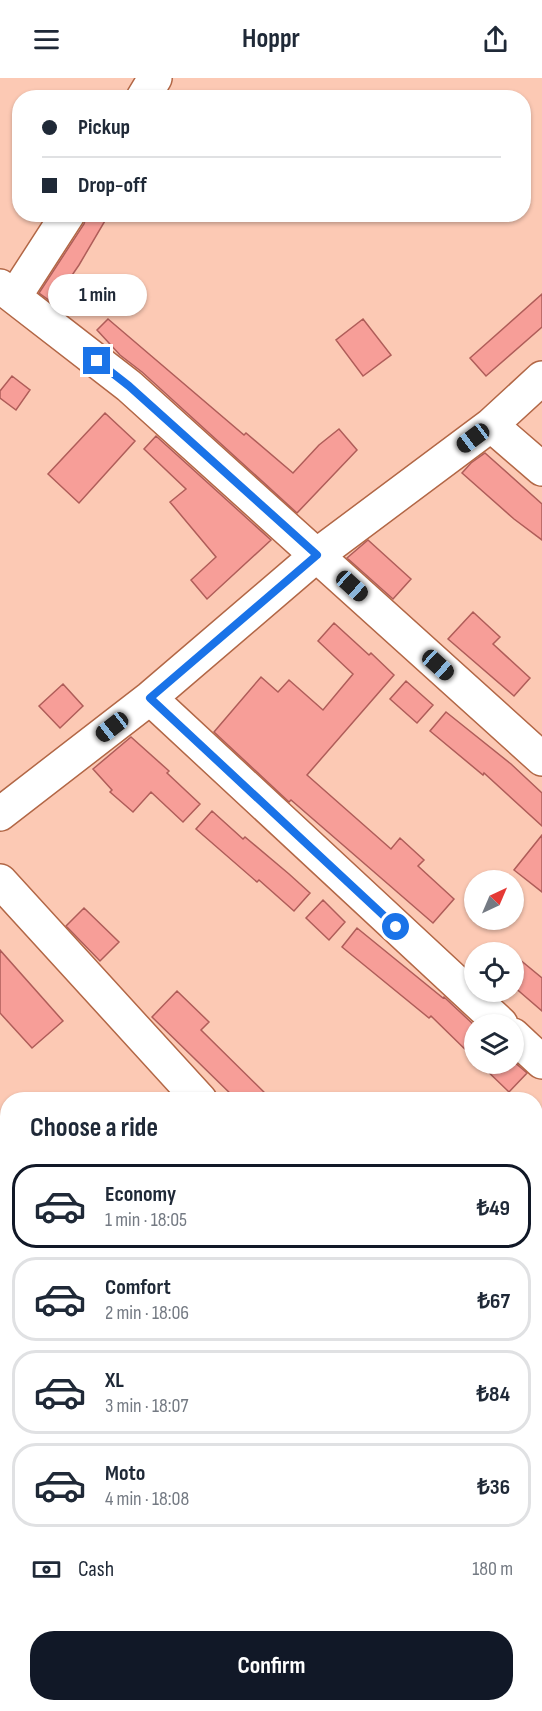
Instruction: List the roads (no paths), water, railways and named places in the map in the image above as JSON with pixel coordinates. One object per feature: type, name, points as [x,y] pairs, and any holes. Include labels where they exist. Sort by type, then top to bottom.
[{"type":"street","points":[[62,222],[8,291],[129,386],[542,759]]},
{"type":"street","points":[[0,814],[150,698],[317,555],[490,424],[542,378]]},
{"type":"street","points":[[490,424],[542,470]]},
{"type":"street","points":[[150,698],[490,1014]]},
{"type":"street","points":[[0,881],[193,1092]]},
{"type":"street","points":[[524,1045],[542,1062]]}]
